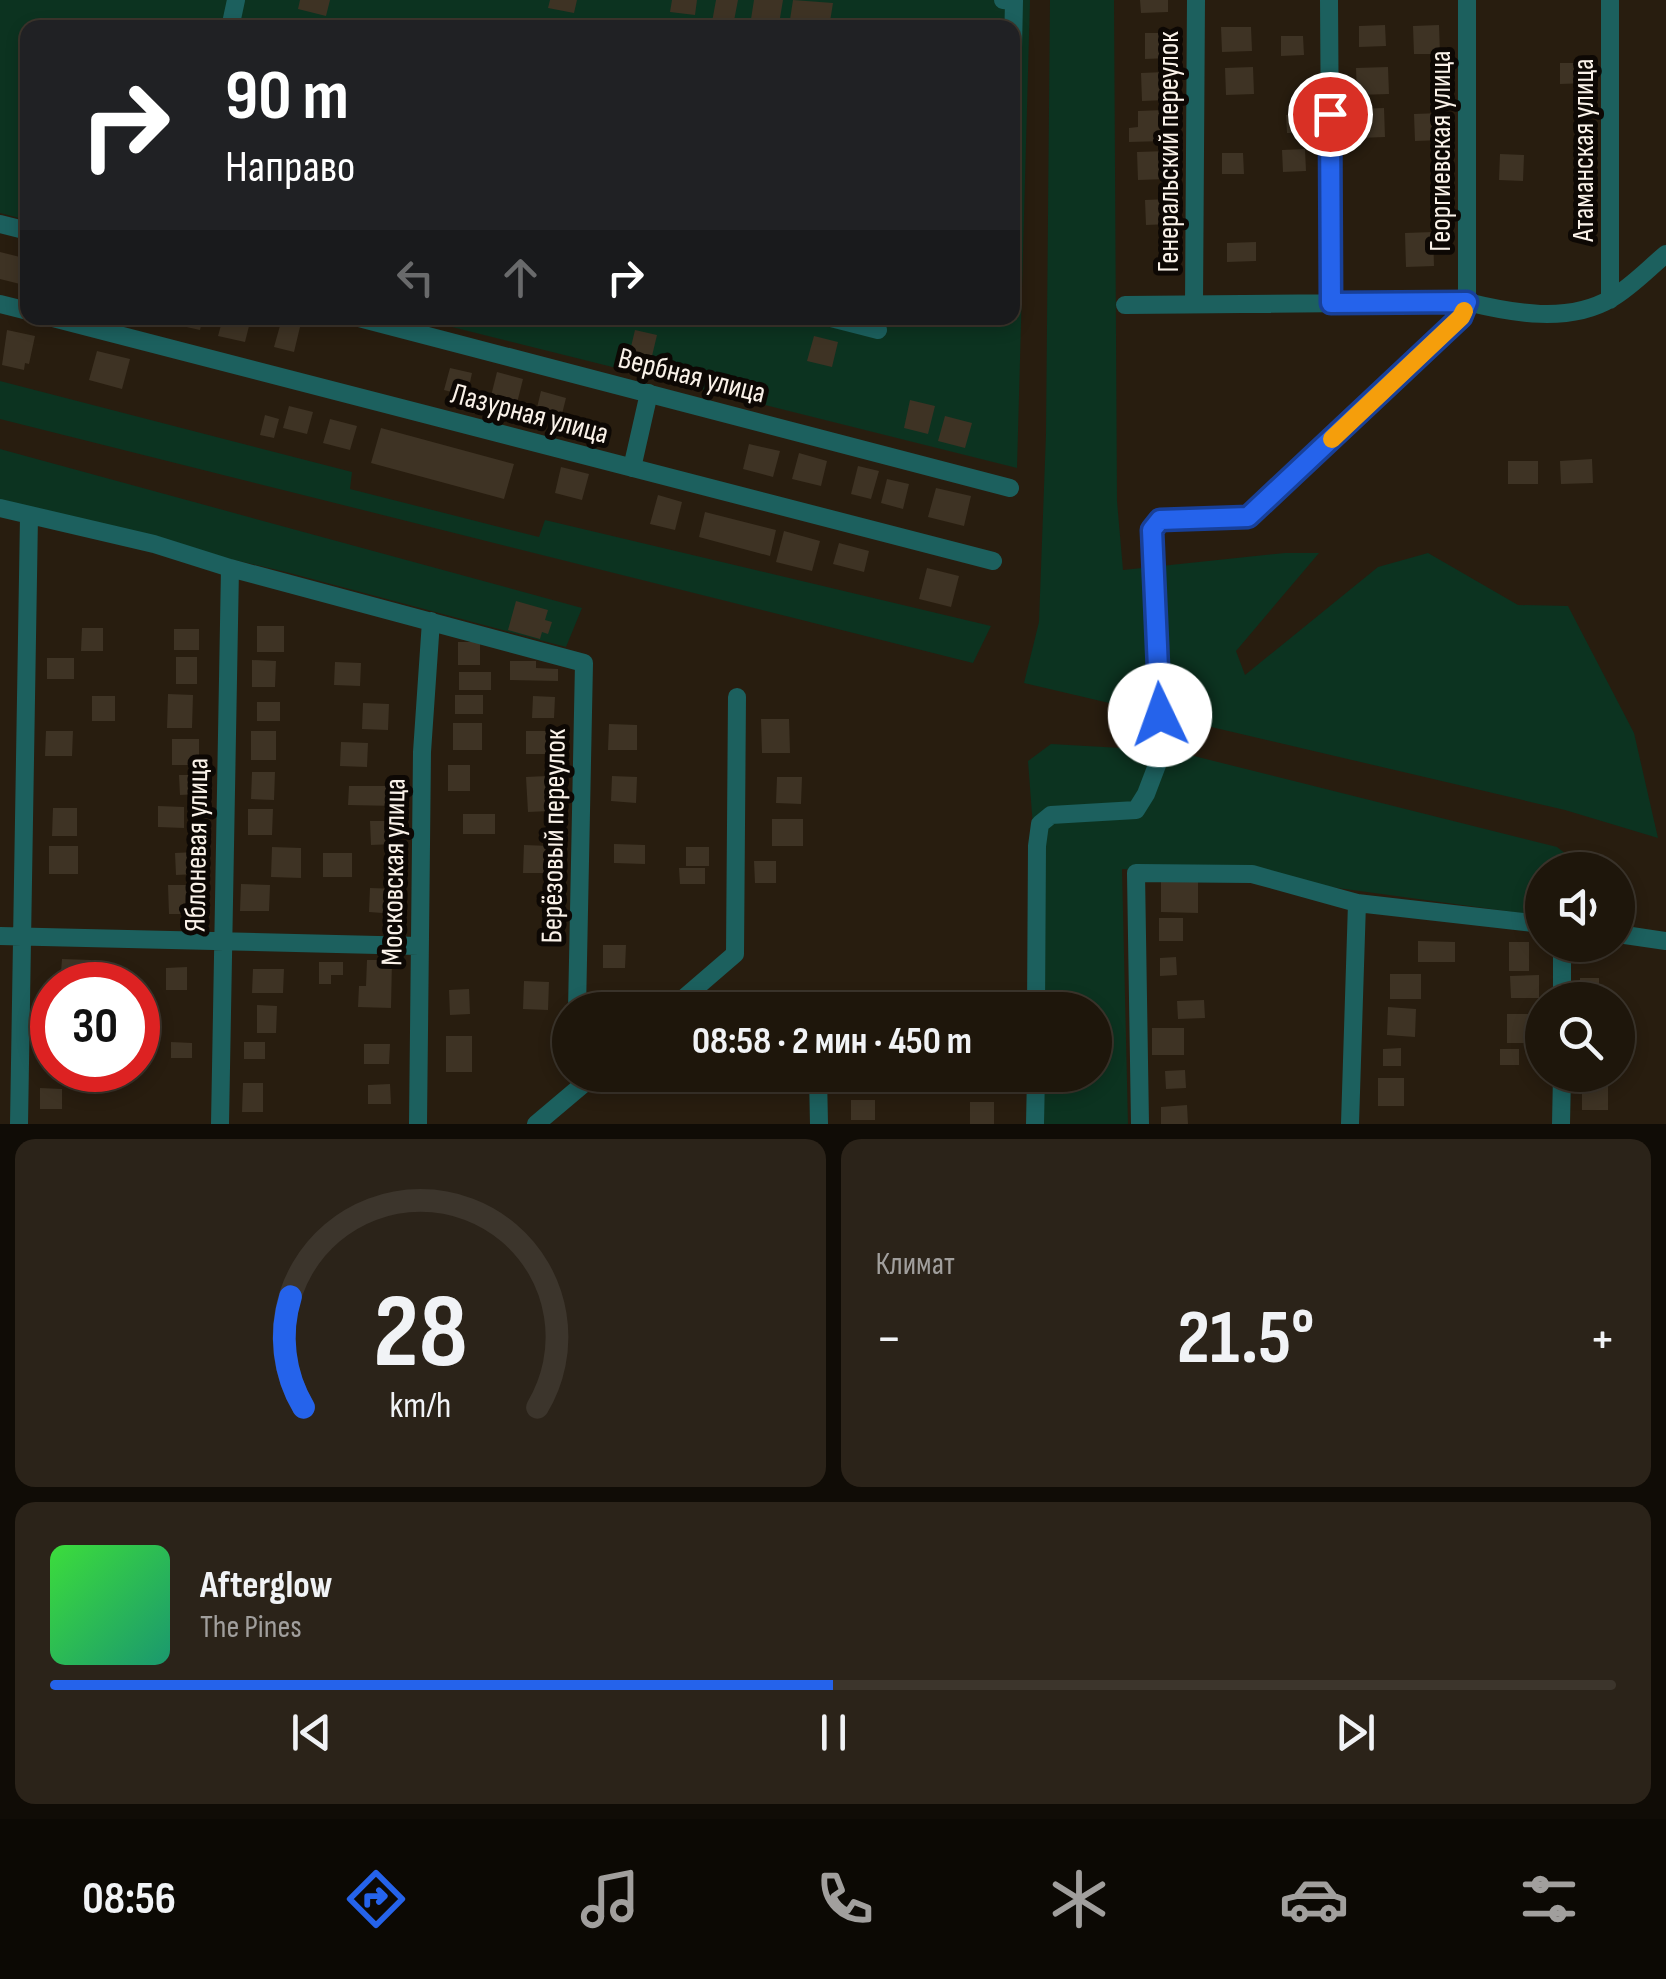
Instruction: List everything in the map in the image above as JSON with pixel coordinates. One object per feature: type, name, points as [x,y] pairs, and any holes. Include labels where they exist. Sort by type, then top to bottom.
[{"type":"street","name":"Генеральский переулок","points":[[1194,304],[1196,0]]},
{"type":"street","points":[[1330,0],[1331,303]]},
{"type":"street","name":"Георгиевская улица","points":[[1467,0],[1467,302]]},
{"type":"street","name":"Атаманская улица","points":[[1610,0],[1610,300]]},
{"type":"street","points":[[1125,304],[1467,302],[1511,313],[1570,313],[1610,300],[1666,254]]},
{"type":"street","points":[[1036,992],[1040,824],[1051,815],[1136,810],[1162,752],[1152,530],[1160,520],[1248,517],[1461,317],[1467,302]]},
{"type":"street","name":"Лазурная улица","points":[[80,325],[993,561]]},
{"type":"street","name":"Вербная улица","points":[[387,325],[1010,488]]},
{"type":"street","points":[[858,325],[878,330]]},
{"type":"street","points":[[632,468],[650,393]]},
{"type":"street","points":[[0,508],[154,544],[431,622]]},
{"type":"street","points":[[18,1124],[29,516]]},
{"type":"street","name":"Яблоневая улица","points":[[220,1124],[230,568]]},
{"type":"street","name":"Берёзовый переулок","points":[[431,622],[584,663],[577,992]]},
{"type":"street","name":"Московская улица","points":[[418,1124],[422,752],[431,622]]},
{"type":"street","points":[[691,992],[735,954],[737,697]]},
{"type":"street","points":[[1140,1124],[1136,873],[1252,874],[1357,903],[1525,922]]},
{"type":"street","points":[[1350,1124],[1357,903]]},
{"type":"street","points":[[0,936],[419,946]]},
{"type":"street","points":[[1635,936],[1666,941]]},
{"type":"street","points":[[536,1124],[567,1092]]},
{"type":"street","points":[[818,1092],[819,1124]]},
{"type":"street","points":[[1035,1124],[1036,1092]]},
{"type":"street","points":[[1561,1124],[1562,1092]]},
{"type":"green space","points":[[0,0],[1030,0],[1017,468],[444,325],[1020,325],[1020,20],[20,20],[20,218],[0,213]]},
{"type":"green space","points":[[1050,0],[1114,0],[1117,501],[1123,570],[1319,553],[1236,651],[1245,675],[1378,567],[1428,553],[1518,605],[1568,606],[1634,733],[1658,838],[1565,810],[1024,683],[1039,622],[1046,434]]},
{"type":"green space","points":[[0,381],[352,472],[350,489],[539,537],[545,520],[991,626],[973,663],[0,419]]},
{"type":"green space","points":[[0,449],[582,608],[566,647],[286,572],[0,506]]},
{"type":"green space","points":[[1051,744],[1174,751],[1557,847],[1563,852],[1525,852],[1525,914],[1235,874],[1122,869],[1128,1124],[1042,1124],[1042,1092],[1112,1092],[1112,992],[1042,992],[1028,761]]},
{"type":"building","points":[[300,0],[330,0],[326,16],[298,9]]},
{"type":"building","points":[[550,0],[577,0],[574,13],[548,8]]},
{"type":"building","points":[[672,0],[697,0],[695,15],[670,12]]},
{"type":"building","points":[[716,0],[738,0],[734,20],[712,20]]},
{"type":"building","points":[[754,0],[783,0],[780,20],[751,19]]},
{"type":"building","points":[[793,0],[833,3],[830,20],[790,20]]},
{"type":"building","points":[[1140,0],[1168,0],[1168,12],[1141,13]]},
{"type":"building","points":[[1385,25],[1386,46],[1359,47],[1359,26]]},
{"type":"building","points":[[1439,25],[1440,54],[1414,54],[1413,26]]},
{"type":"building","points":[[1221,27],[1251,27],[1252,51],[1222,52]]},
{"type":"building","points":[[1145,33],[1168,33],[1169,58],[1145,59]]},
{"type":"building","points":[[1281,36],[1303,36],[1304,55],[1281,56]]},
{"type":"building","points":[[1560,63],[1586,63],[1587,83],[1560,84]]},
{"type":"building","points":[[1253,67],[1254,94],[1226,95],[1225,68]]},
{"type":"building","points":[[1388,67],[1389,94],[1357,95],[1356,68]]},
{"type":"building","points":[[1165,72],[1166,100],[1142,101],[1141,73]]},
{"type":"building","points":[[1384,108],[1385,137],[1359,138],[1358,109]]},
{"type":"building","points":[[1164,110],[1164,141],[1129,142],[1129,128],[1138,127],[1138,111]]},
{"type":"building","points":[[1441,113],[1442,140],[1415,141],[1414,114]]},
{"type":"building","points":[[1305,114],[1305,133],[1287,133],[1286,115]]},
{"type":"building","points":[[1305,149],[1306,171],[1283,172],[1282,150]]},
{"type":"building","points":[[1167,151],[1167,179],[1138,180],[1137,152]]},
{"type":"building","points":[[1222,153],[1243,153],[1244,174],[1222,174]]},
{"type":"building","points":[[1500,154],[1524,155],[1523,181],[1499,180]]},
{"type":"building","points":[[1169,199],[1170,224],[1146,225],[1145,200]]},
{"type":"building","points":[[1433,232],[1434,266],[1406,267],[1405,233]]},
{"type":"building","points":[[1256,242],[1256,261],[1227,262],[1227,243]]},
{"type":"building","points":[[0,252],[20,257],[20,284],[0,279]]},
{"type":"building","points":[[221,325],[249,325],[245,342],[218,336]]},
{"type":"building","points":[[280,325],[300,327],[294,352],[274,347]]},
{"type":"building","points":[[7,330],[35,336],[24,370],[2,365]]},
{"type":"building","points":[[635,330],[657,335],[652,356],[630,351]]},
{"type":"building","points":[[814,336],[838,342],[832,367],[807,361]]},
{"type":"building","points":[[97,351],[130,359],[122,389],[89,380]]},
{"type":"building","points":[[450,368],[472,373],[467,396],[444,390]]},
{"type":"building","points":[[497,372],[523,379],[516,407],[490,400]]},
{"type":"building","points":[[541,391],[566,398],[560,422],[535,416]]},
{"type":"building","points":[[910,400],[935,406],[928,434],[904,428]]},
{"type":"building","points":[[289,406],[313,412],[307,434],[283,428]]},
{"type":"building","points":[[265,415],[279,419],[274,438],[260,435]]},
{"type":"building","points":[[945,416],[972,423],[965,448],[938,441]]},
{"type":"building","points":[[330,419],[357,426],[350,450],[323,443]]},
{"type":"building","points":[[381,428],[514,464],[504,499],[371,463]]},
{"type":"building","points":[[749,444],[780,451],[773,477],[743,469]]},
{"type":"building","points":[[799,453],[827,461],[821,486],[792,479]]},
{"type":"building","points":[[1592,459],[1593,483],[1561,484],[1560,461]]},
{"type":"building","points":[[1508,461],[1538,461],[1538,484],[1508,484]]},
{"type":"building","points":[[858,466],[879,471],[871,499],[851,494]]},
{"type":"building","points":[[561,467],[589,474],[582,500],[555,493]]},
{"type":"building","points":[[887,479],[909,484],[903,509],[881,503]]},
{"type":"building","points":[[936,488],[971,496],[964,526],[928,517]]},
{"type":"building","points":[[658,495],[682,502],[675,530],[650,524]]},
{"type":"building","points":[[705,512],[776,530],[770,556],[699,537]]},
{"type":"building","points":[[784,531],[820,541],[812,571],[776,562]]},
{"type":"building","points":[[839,543],[869,551],[864,572],[833,564]]},
{"type":"building","points":[[927,568],[959,576],[951,607],[919,599]]},
{"type":"building","points":[[516,601],[548,610],[545,620],[552,622],[548,634],[542,632],[540,639],[508,630]]},
{"type":"building","points":[[257,626],[284,626],[284,652],[257,652]]},
{"type":"building","points":[[82,628],[103,628],[103,651],[81,651]]},
{"type":"building","points":[[174,629],[199,629],[199,650],[174,650]]},
{"type":"building","points":[[458,642],[480,642],[480,665],[458,665]]},
{"type":"building","points":[[176,657],[197,657],[197,684],[176,684]]},
{"type":"building","points":[[47,658],[74,658],[74,679],[47,679]]},
{"type":"building","points":[[252,660],[276,661],[275,687],[252,687]]},
{"type":"building","points":[[510,661],[536,661],[536,668],[558,669],[558,681],[510,680]]},
{"type":"building","points":[[335,662],[361,663],[360,686],[334,685]]},
{"type":"building","points":[[459,672],[491,672],[491,690],[459,690]]},
{"type":"building","points":[[168,694],[193,695],[192,728],[167,728]]},
{"type":"building","points":[[455,695],[483,695],[483,714],[455,714]]},
{"type":"building","points":[[92,696],[115,696],[115,721],[92,721]]},
{"type":"building","points":[[533,696],[555,697],[554,718],[532,718]]},
{"type":"building","points":[[257,702],[280,702],[280,721],[257,721]]},
{"type":"building","points":[[363,703],[389,704],[388,730],[362,729]]},
{"type":"building","points":[[761,719],[789,719],[790,753],[762,753]]},
{"type":"building","points":[[453,723],[482,723],[482,750],[453,750]]},
{"type":"building","points":[[609,724],[637,725],[637,750],[608,750]]},
{"type":"building","points":[[46,731],[73,731],[72,756],[45,756]]},
{"type":"building","points":[[251,731],[276,731],[276,760],[251,760]]},
{"type":"building","points":[[526,731],[547,731],[547,754],[526,754]]},
{"type":"building","points":[[172,739],[199,739],[199,765],[172,765]]},
{"type":"building","points":[[341,742],[368,743],[367,767],[340,766]]},
{"type":"building","points":[[448,765],[470,765],[470,791],[448,791]]},
{"type":"building","points":[[252,772],[275,772],[274,800],[251,799]]},
{"type":"building","points":[[179,775],[198,775],[198,794],[180,795]]},
{"type":"building","points":[[547,776],[550,811],[528,812],[526,777]]},
{"type":"building","points":[[612,776],[637,777],[636,803],[611,801]]},
{"type":"building","points":[[777,777],[802,777],[801,804],[776,803]]},
{"type":"building","points":[[349,786],[396,786],[396,806],[348,805]]},
{"type":"building","points":[[158,806],[184,807],[184,828],[158,827]]},
{"type":"building","points":[[53,808],[77,808],[77,836],[52,836]]},
{"type":"building","points":[[248,809],[273,809],[272,835],[248,835]]},
{"type":"building","points":[[463,814],[495,814],[495,834],[463,834]]},
{"type":"building","points":[[772,819],[803,819],[803,846],[772,846]]},
{"type":"building","points":[[370,821],[394,821],[394,844],[371,845]]},
{"type":"building","points":[[614,844],[645,845],[645,864],[614,863]]},
{"type":"building","points":[[524,845],[550,846],[550,873],[523,873]]},
{"type":"building","points":[[49,846],[78,846],[78,874],[49,874]]},
{"type":"building","points":[[272,847],[301,848],[301,878],[271,877]]},
{"type":"building","points":[[686,847],[709,847],[709,866],[686,866]]},
{"type":"building","points":[[196,852],[196,874],[176,875],[175,853]]},
{"type":"building","points":[[323,853],[352,853],[352,877],[323,877]]},
{"type":"building","points":[[754,861],[776,861],[776,883],[755,883]]},
{"type":"building","points":[[679,868],[705,868],[705,884],[680,884]]},
{"type":"building","points":[[1161,879],[1198,880],[1198,913],[1161,912]]},
{"type":"building","points":[[241,884],[270,885],[269,911],[240,911]]},
{"type":"building","points":[[168,885],[194,885],[194,914],[169,914]]},
{"type":"building","points":[[370,888],[397,889],[396,914],[369,912]]},
{"type":"building","points":[[1159,918],[1183,918],[1183,941],[1159,941]]},
{"type":"building","points":[[1418,941],[1455,942],[1455,962],[1418,962]]},
{"type":"building","points":[[1509,942],[1525,942],[1529,971],[1509,971]]},
{"type":"building","points":[[603,945],[626,945],[625,968],[603,968]]},
{"type":"building","points":[[1176,957],[1177,975],[1160,976],[1160,958]]},
{"type":"building","points":[[62,959],[91,960],[91,962],[62,962]]},
{"type":"building","points":[[367,960],[392,960],[391,1008],[358,1007],[359,986],[366,986]]},
{"type":"building","points":[[319,962],[343,962],[343,975],[331,975],[331,984],[319,984]]},
{"type":"building","points":[[187,967],[187,990],[166,990],[166,968]]},
{"type":"building","points":[[253,969],[284,969],[283,993],[252,993]]},
{"type":"building","points":[[1390,974],[1421,974],[1421,999],[1390,999]]},
{"type":"building","points":[[1539,975],[1539,982],[1525,982],[1525,998],[1511,998],[1510,976]]},
{"type":"building","points":[[1580,978],[1599,978],[1599,982],[1580,982]]},
{"type":"building","points":[[524,981],[549,982],[548,1010],[523,1009]]},
{"type":"building","points":[[469,989],[470,1014],[450,1015],[449,990]]},
{"type":"building","points":[[1204,1000],[1205,1018],[1178,1019],[1177,1001]]},
{"type":"building","points":[[257,1005],[277,1006],[276,1033],[257,1033]]},
{"type":"building","points":[[1388,1007],[1416,1009],[1415,1037],[1387,1035]]},
{"type":"building","points":[[1507,1014],[1525,1014],[1525,1043],[1507,1043]]},
{"type":"building","points":[[1152,1028],[1184,1028],[1184,1055],[1152,1055]]},
{"type":"building","points":[[446,1036],[472,1036],[472,1072],[446,1072]]},
{"type":"building","points":[[171,1042],[192,1043],[192,1058],[171,1058]]},
{"type":"building","points":[[244,1042],[265,1042],[265,1059],[244,1059]]},
{"type":"building","points":[[364,1044],[390,1044],[389,1064],[364,1064]]},
{"type":"building","points":[[1401,1048],[1401,1066],[1383,1066],[1383,1049]]},
{"type":"building","points":[[1500,1049],[1519,1049],[1519,1065],[1500,1065]]},
{"type":"building","points":[[1185,1070],[1186,1088],[1166,1089],[1165,1071]]},
{"type":"building","points":[[1378,1078],[1404,1078],[1404,1106],[1378,1106]]},
{"type":"building","points":[[243,1083],[263,1083],[263,1112],[242,1112]]},
{"type":"building","points":[[390,1084],[391,1104],[368,1104],[368,1085]]},
{"type":"building","points":[[40,1092],[62,1092],[62,1109],[40,1109]]},
{"type":"building","points":[[1582,1092],[1608,1092],[1608,1110],[1582,1110]]},
{"type":"building","points":[[851,1100],[875,1100],[875,1120],[851,1120]]},
{"type":"building","points":[[970,1102],[994,1102],[994,1124],[970,1124]]},
{"type":"building","points":[[1187,1105],[1188,1124],[1161,1124],[1161,1107]]},
{"type":"slow traffic","points":[[1332,439],[1464,311]]},
{"type":"route","points":[[1160,715],[1152,530],[1160,520],[1248,517],[1258,510],[1461,317],[1467,302],[1331,303],[1330,114]]}]
